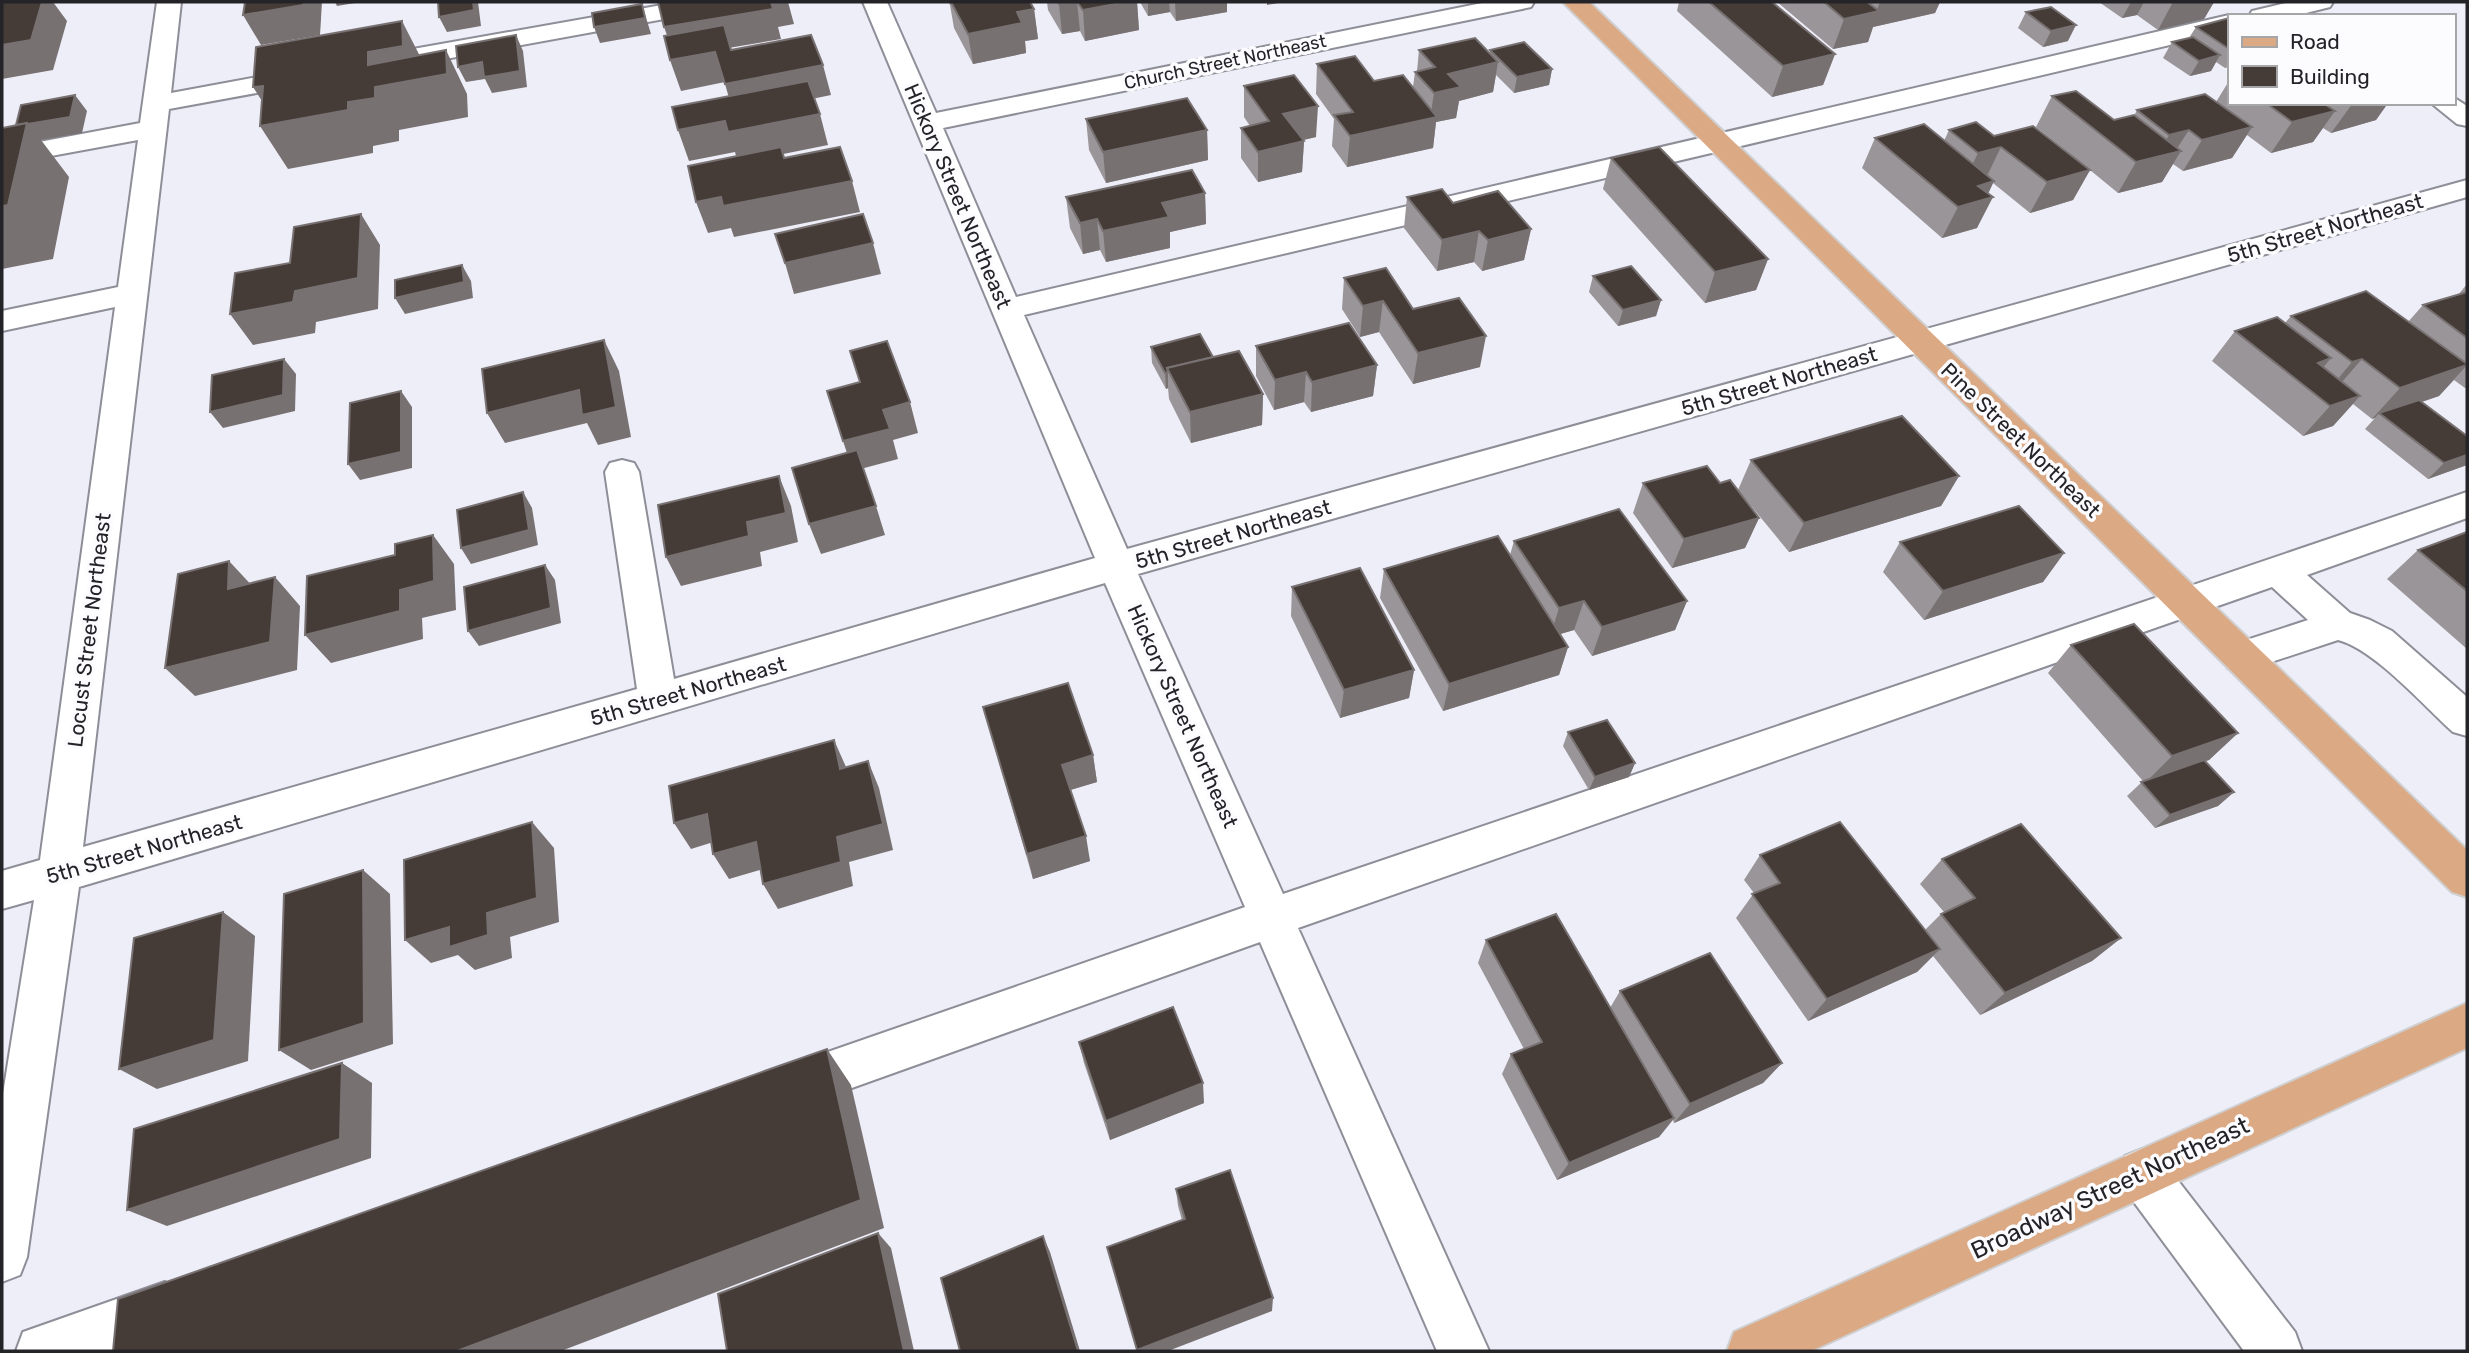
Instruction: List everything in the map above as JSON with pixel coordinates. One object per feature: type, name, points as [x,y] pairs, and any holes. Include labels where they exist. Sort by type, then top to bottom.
[{"type":"main road","name":"Pine Street Northeast","points":[[1575,2],[2467,877]]},
{"type":"main road","name":"Broadway Street Northeast","points":[[1753,1351],[2467,1025]]},
{"type":"street","name":"Locust Street Northeast","points":[[2,1257],[59,874],[169,2]]},
{"type":"street","points":[[376,63],[719,2]]},
{"type":"street","name":"Hickory Street Northeast","points":[[875,2],[1116,566],[1463,1351]]},
{"type":"street","name":"Church Street Northeast","points":[[928,123],[1522,2]]},
{"type":"street","points":[[2270,14],[2321,2]]},
{"type":"street","points":[[1007,309],[2228,23]]},
{"type":"street","points":[[2,158],[335,71]]},
{"type":"street","points":[[2447,105],[2467,118]]},
{"type":"street","name":"5th Street Northeast","points":[[2,890],[1116,566],[2467,188]]},
{"type":"street","points":[[2,321],[132,294]]},
{"type":"street","points":[[622,472],[658,699]]},
{"type":"street","points":[[761,1098],[1271,918],[2467,505]]},
{"type":"street","points":[[2278,570],[2338,625],[2357,630],[2379,642],[2467,720]]},
{"type":"street","points":[[2241,657],[2338,625]]},
{"type":"street","points":[[2143,1173],[2276,1351]]},
{"type":"street","points":[[42,1351],[199,1296]]},
{"type":"building","points":[[2,2],[42,2],[31,40],[2,45]]},
{"type":"building","points":[[245,2],[304,2],[303,5],[243,15]]},
{"type":"building","points":[[438,2],[473,2],[474,10],[439,17]]},
{"type":"building","points":[[658,2],[771,2],[773,9],[664,27]]},
{"type":"building","points":[[951,2],[1030,2],[1034,9],[1017,12],[1022,23],[968,34]]},
{"type":"building","points":[[1077,2],[1126,2],[1083,10]]},
{"type":"building","points":[[1709,2],[1772,2],[1835,54],[1783,66]]},
{"type":"building","points":[[1824,2],[1867,2],[1879,11],[1844,19]]},
{"type":"building","points":[[642,4],[645,18],[594,27],[592,13]]},
{"type":"building","points":[[2051,7],[2076,25],[2051,31],[2026,12]]},
{"type":"building","points":[[2228,18],[2228,48],[2196,27]]},
{"type":"building","points":[[402,21],[403,46],[368,52],[368,65],[446,50],[447,74],[375,87],[375,98],[348,102],[348,110],[260,126],[263,86],[253,87],[256,47]]},
{"type":"building","points":[[724,25],[731,50],[811,35],[823,65],[725,84],[715,52],[670,60],[664,36]]},
{"type":"building","points":[[516,35],[520,71],[484,77],[482,62],[458,67],[456,46]]},
{"type":"building","points":[[2193,37],[2220,55],[2199,61],[2172,42]]},
{"type":"building","points":[[1475,38],[1498,62],[1448,74],[1461,87],[1434,93],[1415,72],[1435,67],[1419,50]]},
{"type":"building","points":[[1524,42],[1552,69],[1517,77],[1490,50]]},
{"type":"building","points":[[1355,56],[1374,81],[1403,75],[1437,117],[1350,136],[1334,115],[1353,112],[1317,64]]},
{"type":"building","points":[[1294,75],[1318,106],[1283,114],[1304,141],[1258,152],[1241,128],[1269,121],[1244,86]]},
{"type":"building","points":[[808,81],[820,114],[728,132],[725,121],[678,130],[672,107]]},
{"type":"building","points":[[2076,91],[2114,120],[2134,115],[2181,151],[2136,162],[2052,96]]},
{"type":"building","points":[[2205,94],[2252,127],[2202,140],[2189,130],[2169,135],[2137,110]]},
{"type":"building","points":[[75,95],[70,117],[16,125],[21,105]]},
{"type":"building","points":[[1187,98],[1207,130],[1103,152],[1086,119]]},
{"type":"building","points":[[2269,105],[2326,105],[2335,111],[2292,122]]},
{"type":"building","points":[[1976,122],[1994,136],[2033,126],[2090,170],[2047,182],[2001,147],[1978,153],[1949,130]]},
{"type":"building","points":[[27,123],[8,205],[2,206],[2,128]]},
{"type":"building","points":[[1924,124],[1994,181],[1978,186],[1993,197],[1958,207],[1875,138]]},
{"type":"building","points":[[781,147],[784,158],[840,147],[852,181],[723,206],[721,197],[696,202],[688,166]]},
{"type":"building","points":[[1659,147],[1768,259],[1715,272],[1611,158]]},
{"type":"building","points":[[1192,170],[1205,193],[1162,203],[1169,217],[1103,231],[1097,219],[1080,223],[1066,197]]},
{"type":"building","points":[[1442,189],[1453,203],[1498,191],[1531,229],[1488,240],[1479,231],[1442,240],[1407,197]]},
{"type":"building","points":[[361,214],[358,278],[295,291],[293,302],[230,314],[235,273],[290,263],[294,227]]},
{"type":"building","points":[[863,214],[873,243],[785,263],[775,234]]},
{"type":"building","points":[[462,265],[464,282],[395,298],[395,280]]},
{"type":"building","points":[[1631,266],[1661,300],[1623,310],[1593,276]]},
{"type":"building","points":[[1386,268],[1413,309],[1459,298],[1486,336],[1418,353],[1383,301],[1363,306],[1344,278]]},
{"type":"building","points":[[2366,291],[2467,365],[2400,388],[2362,359],[2352,362],[2291,316]]},
{"type":"building","points":[[2467,292],[2467,338],[2423,305]]},
{"type":"building","points":[[2277,317],[2331,358],[2318,363],[2360,396],[2330,406],[2235,331]]},
{"type":"building","points":[[1349,323],[1377,365],[1312,382],[1306,372],[1275,380],[1256,346]]},
{"type":"building","points":[[1200,334],[1213,357],[1167,368],[1168,372],[1165,373],[1151,347]]},
{"type":"building","points":[[604,340],[616,407],[582,415],[579,390],[487,413],[482,369]]},
{"type":"building","points":[[887,341],[910,402],[883,410],[890,429],[843,441],[827,391],[860,382],[850,351]]},
{"type":"building","points":[[1239,351],[1263,394],[1190,412],[1167,368]]},
{"type":"building","points":[[284,359],[283,395],[210,412],[212,375]]},
{"type":"building","points":[[401,391],[401,452],[348,464],[350,403]]},
{"type":"building","points":[[2419,400],[2467,436],[2467,455],[2444,463],[2379,413]]},
{"type":"building","points":[[1902,416],[1959,476],[1804,523],[1751,460]]},
{"type":"building","points":[[857,450],[876,506],[809,524],[792,468]]},
{"type":"building","points":[[1707,466],[1720,483],[1730,480],[1759,518],[1684,539],[1643,483]]},
{"type":"building","points":[[779,476],[786,513],[747,522],[749,536],[666,557],[658,505]]},
{"type":"building","points":[[523,492],[529,530],[461,548],[457,510]]},
{"type":"building","points":[[2019,506],[2064,553],[1943,591],[1900,542]]},
{"type":"building","points":[[1619,509],[1687,601],[1602,627],[1584,601],[1559,608],[1514,541]]},
{"type":"building","points":[[2467,532],[2467,591],[2418,550]]},
{"type":"building","points":[[433,535],[434,581],[400,590],[400,611],[305,635],[307,576],[395,555],[395,544]]},
{"type":"building","points":[[1498,536],[1568,647],[1449,684],[1384,569]]},
{"type":"building","points":[[229,561],[228,589],[275,577],[270,642],[165,668],[178,574]]},
{"type":"building","points":[[545,565],[551,608],[468,631],[464,587]]},
{"type":"building","points":[[1360,568],[1414,670],[1344,690],[1292,587]]},
{"type":"building","points":[[2134,624],[2238,733],[2172,756],[2071,645]]},
{"type":"building","points":[[1068,683],[1093,755],[1062,765],[1086,836],[1027,854],[983,707]]},
{"type":"building","points":[[1607,720],[1635,763],[1595,777],[1568,732]]},
{"type":"building","points":[[834,740],[840,769],[868,761],[883,824],[837,837],[841,862],[763,884],[756,842],[713,854],[707,814],[674,823],[669,786]]},
{"type":"building","points":[[2204,760],[2234,792],[2170,815],[2141,782]]},
{"type":"building","points":[[532,822],[537,898],[487,913],[488,935],[449,947],[449,927],[405,940],[404,860]]},
{"type":"building","points":[[1840,822],[1940,949],[1827,999],[1752,894],[1780,883],[1760,855]]},
{"type":"building","points":[[2021,824],[2121,938],[2005,993],[1941,914],[1975,898],[1942,859]]},
{"type":"building","points":[[363,870],[364,1023],[279,1050],[284,894]]},
{"type":"building","points":[[223,912],[214,1040],[119,1069],[134,938]]},
{"type":"building","points":[[1556,914],[1674,1118],[1569,1163],[1511,1054],[1542,1042],[1486,940]]},
{"type":"building","points":[[1710,953],[1782,1063],[1690,1104],[1620,991]]},
{"type":"building","points":[[1173,1007],[1203,1083],[1106,1121],[1079,1042]]},
{"type":"building","points":[[827,1049],[861,1200],[457,1351],[113,1351],[118,1299]]},
{"type":"building","points":[[342,1063],[340,1139],[127,1210],[134,1129]]},
{"type":"building","points":[[1230,1170],[1273,1298],[1137,1350],[1107,1247],[1185,1219],[1176,1189]]},
{"type":"building","points":[[878,1233],[904,1351],[727,1351],[718,1294]]},
{"type":"building","points":[[1043,1236],[1078,1351],[960,1351],[941,1278]]}]
